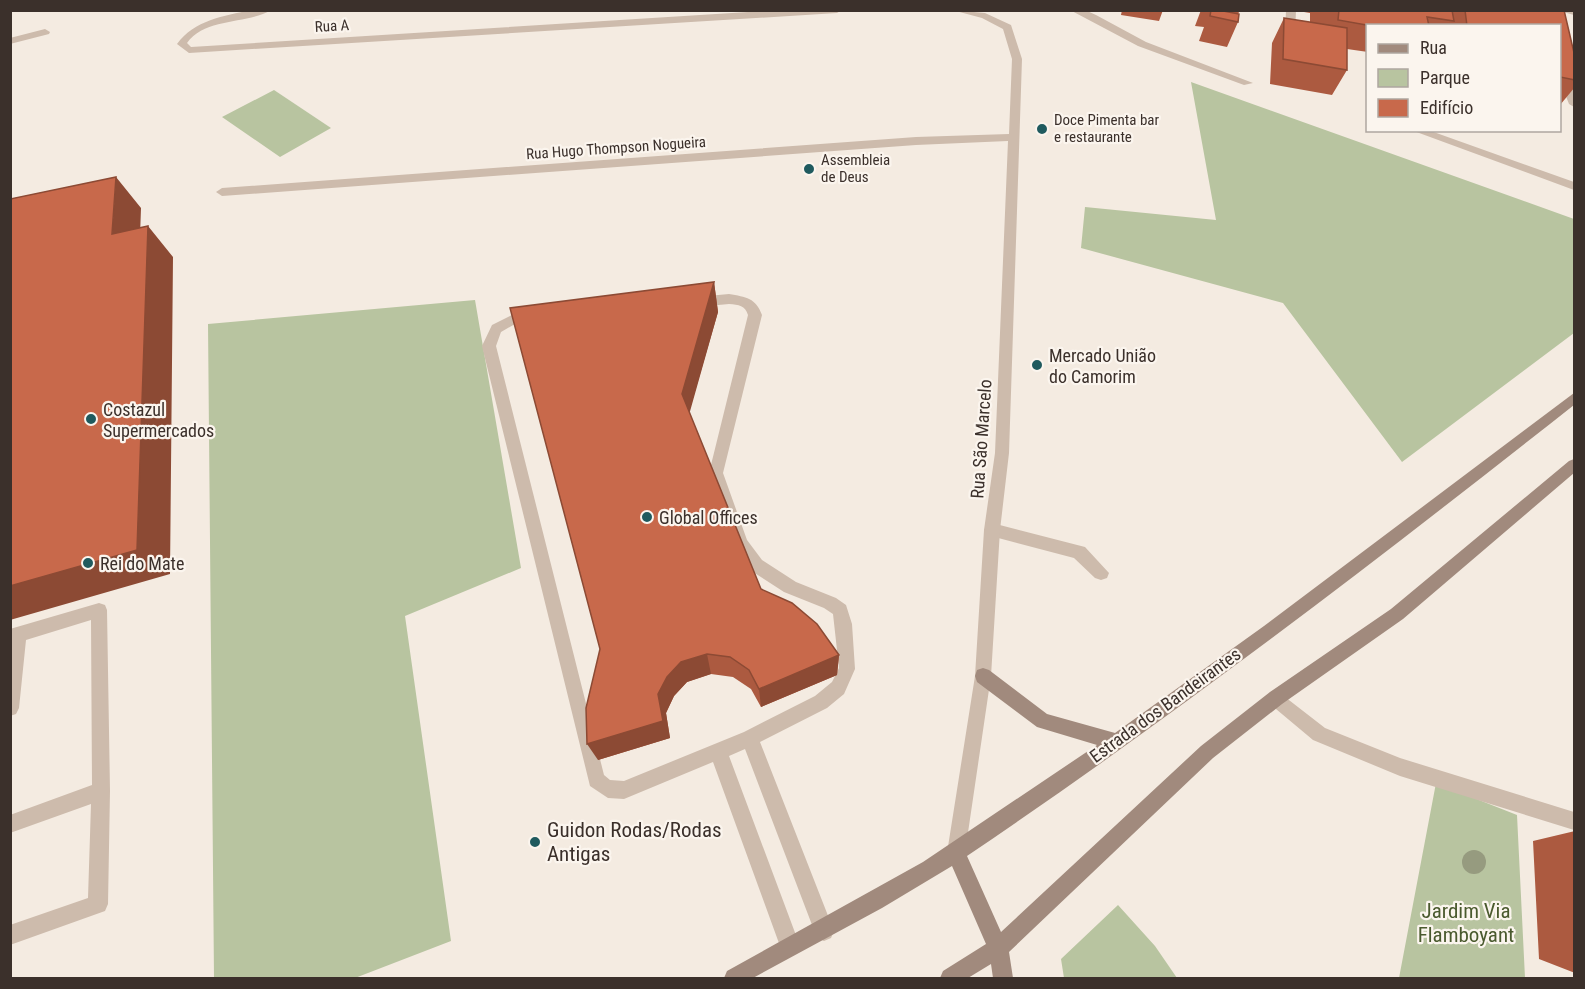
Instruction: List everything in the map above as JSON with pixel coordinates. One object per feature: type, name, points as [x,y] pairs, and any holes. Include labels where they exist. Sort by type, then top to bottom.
[{"type":"main road","name":"Estrada dos Bandeirantes","points":[[734,978],[790,946],[824,931],[956,853],[1116,742],[1406,529],[1575,398]]},
{"type":"main road","points":[[950,978],[998,948],[1184,771],[1276,698],[1397,614],[1575,465]]},
{"type":"main road","points":[[983,676],[1043,721],[1116,742]]},
{"type":"main road","points":[[956,853],[998,948],[1003,978]]},
{"type":"street","name":"Rua A","points":[[266,10],[195,30],[182,44],[189,50],[837,10]]},
{"type":"street","name":"Rua São Marcelo","points":[[956,853],[983,676],[992,530],[1002,442],[1017,59],[1007,27],[984,16],[957,10]]},
{"type":"street","points":[[1075,10],[1093,17],[1142,44],[1248,83]]},
{"type":"street","points":[[1290,44],[1291,10]]},
{"type":"street","points":[[1566,10],[1575,12]]},
{"type":"street","points":[[10,41],[45,32]]},
{"type":"street","points":[[1561,71],[1575,104]]},
{"type":"street","points":[[1422,132],[1575,186]]},
{"type":"street","name":"Rua Hugo Thompson Nogueira","points":[[222,192],[904,142],[1013,137]]},
{"type":"street","points":[[729,299],[744,301],[752,306],[755,315],[716,473],[740,543],[756,565],[790,586],[830,603],[840,610],[844,624],[847,669],[838,688],[821,702],[750,738],[624,790],[612,791],[603,788],[596,780],[489,346],[494,329],[501,324],[514,319],[729,299]]},
{"type":"street","points":[[992,530],[1079,552],[1101,573]]},
{"type":"street","points":[[10,708],[14,636],[99,610],[101,791],[98,904],[10,935]]},
{"type":"street","points":[[1276,698],[1319,734],[1400,767],[1575,820]]},
{"type":"street","points":[[750,738],[824,931]]},
{"type":"street","points":[[718,750],[790,946]]},
{"type":"street","points":[[10,824],[101,791]]},
{"type":"street","points":[[998,948],[1015,978]]},
{"type":"green space","points":[[1191,82],[1574,219],[1574,333],[1402,462],[1283,303],[1081,248],[1085,207],[1216,220]]},
{"type":"green space","points":[[274,90],[331,128],[280,157],[222,117]]},
{"type":"green space","points":[[475,300],[521,568],[405,616],[451,941],[355,978],[214,978],[208,324]]},
{"type":"green space","name":"Jardim Via Flamboyant","points":[[1436,783],[1517,815],[1525,978],[1399,978]]},
{"type":"green space","points":[[1118,905],[1155,946],[1177,978],[1064,978],[1061,959]]},
{"type":"building","points":[[1211,10],[1239,14],[1238,22],[1210,16]]},
{"type":"building","points":[[1339,10],[1452,10],[1454,21],[1427,17],[1429,24],[1366,25],[1338,20]]},
{"type":"building","points":[[1465,10],[1564,10],[1575,57],[1575,80],[1561,77],[1561,24],[1467,24]]},
{"type":"building","points":[[1284,18],[1347,28],[1347,70],[1283,59]]},
{"type":"building","name":"Costazul Supermercados","points":[[116,177],[112,234],[148,226],[137,550],[10,586],[10,199]]},
{"type":"building","name":"Global Offices","points":[[714,282],[682,394],[761,589],[792,603],[817,624],[839,655],[759,689],[749,670],[730,657],[707,654],[681,662],[667,677],[658,694],[663,721],[587,744],[586,708],[600,649],[510,308]]},
{"type":"place","name":"Doce Pimenta bar e restaurante","points":[[1042,129]]},
{"type":"place","name":"Assembleia de Deus","points":[[809,169]]},
{"type":"place","name":"Mercado União do Camorim","points":[[1037,365]]},
{"type":"place","name":"Costazul Supermercados","points":[[91,419]]},
{"type":"place","name":"Global Offices","points":[[647,517]]},
{"type":"place","name":"Rei do Mate","points":[[88,563]]},
{"type":"place","name":"Guidon Rodas/Rodas Antigas","points":[[535,842]]}]
